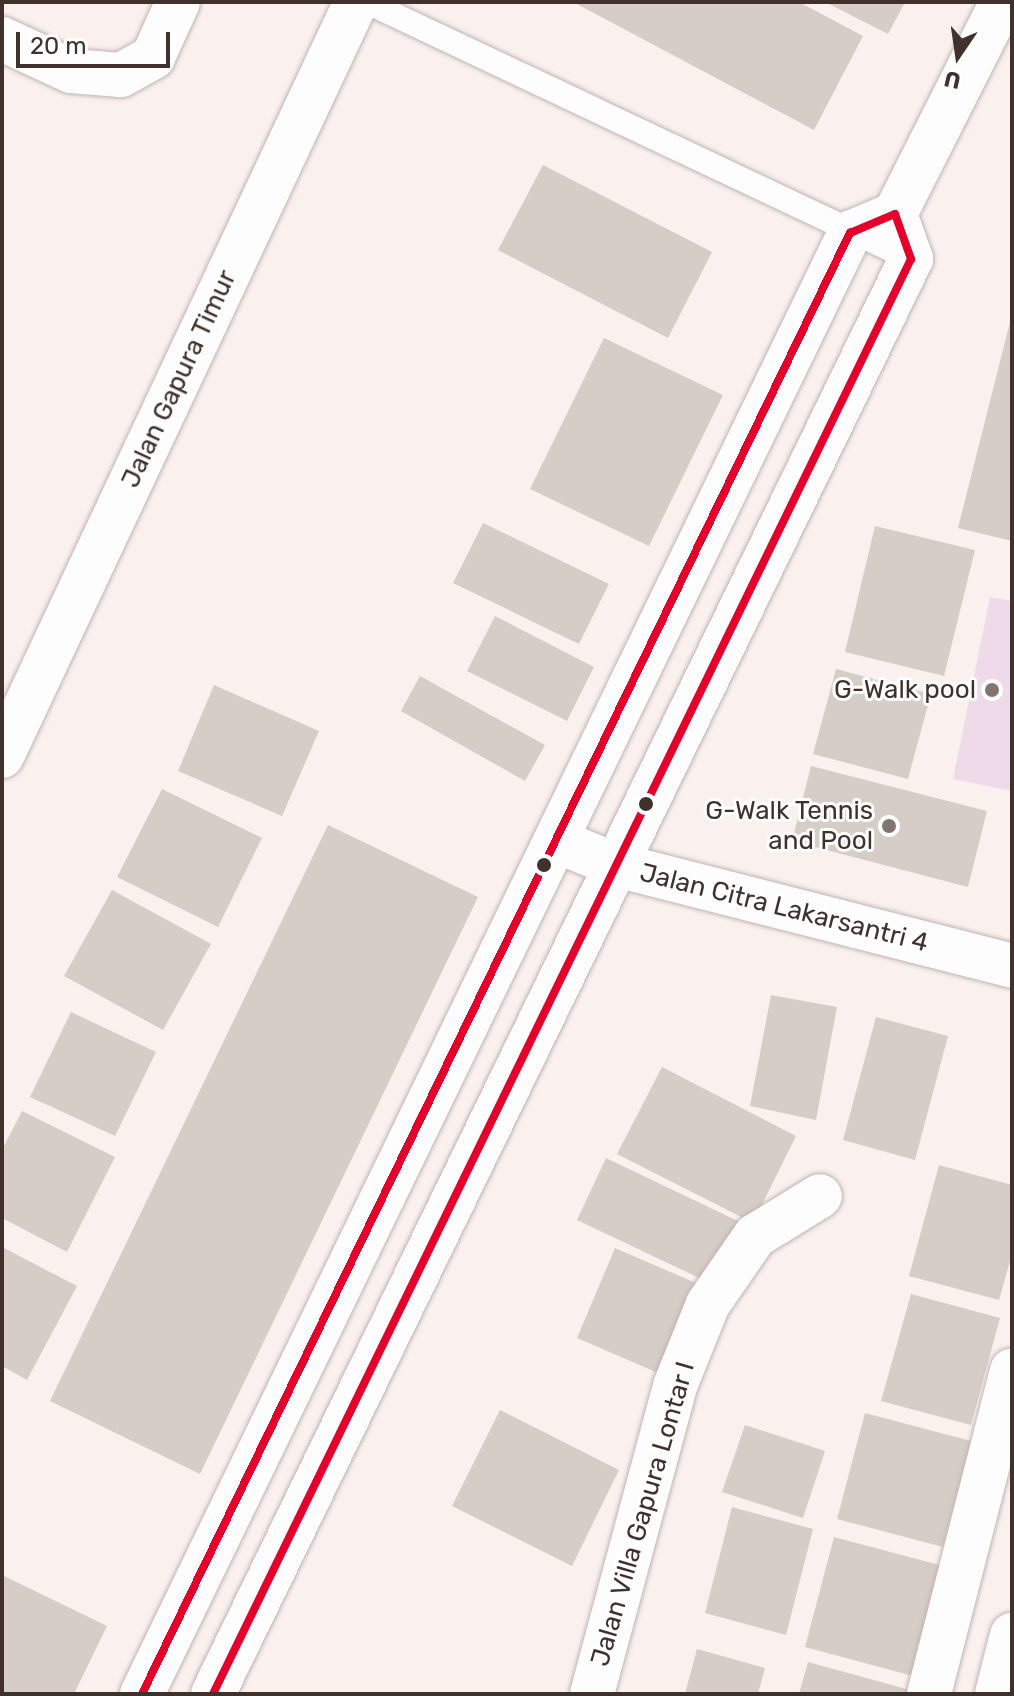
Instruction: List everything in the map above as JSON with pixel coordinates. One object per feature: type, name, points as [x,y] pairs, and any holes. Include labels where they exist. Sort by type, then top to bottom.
[{"type":"street","points":[[2,39],[71,71],[121,75],[153,57],[178,2]]},
{"type":"street","name":"Jalan Gapura Timur","points":[[2,756],[356,2]]},
{"type":"street","points":[[142,1694],[559,842],[850,233],[895,214],[1002,2]]},
{"type":"street","points":[[213,1694],[613,864],[911,259],[895,214]]},
{"type":"street","name":"Jalan Citra Lakarsantri 4","points":[[559,842],[613,864],[1012,966]]},
{"type":"street","name":"Jalan Villa Gapura Lontar I","points":[[592,1694],[675,1386],[708,1304],[755,1236],[820,1196]]},
{"type":"street","points":[[929,1694],[1012,1370]]},
{"type":"street","points":[[997,1694],[1012,1635]]},
{"type":"lane","points":[[367,2],[850,233],[911,259]]},
{"type":"shaded area","name":"G-Walk pool","points":[[990,597],[1012,601],[1012,791],[953,779]]},
{"type":"building","points":[[573,2],[799,2],[863,36],[814,130]]},
{"type":"building","points":[[825,2],[905,2],[888,34]]},
{"type":"building","points":[[543,165],[712,252],[668,338],[498,250]]},
{"type":"building","points":[[1012,318],[1012,541],[958,528]]},
{"type":"building","points":[[604,338],[723,395],[649,546],[530,489]]},
{"type":"building","points":[[483,523],[609,584],[579,644],[453,583]]},
{"type":"building","points":[[875,526],[975,550],[944,676],[845,652]]},
{"type":"building","points":[[495,616],[594,667],[567,721],[467,671]]},
{"type":"building","points":[[836,669],[931,694],[908,779],[813,754]]},
{"type":"building","points":[[420,676],[545,745],[525,781],[401,711]]},
{"type":"building","points":[[214,685],[319,731],[282,816],[178,771]]},
{"type":"building","name":"G-Walk Tennis and Pool","points":[[811,766],[987,811],[968,887],[792,841]]},
{"type":"building","points":[[162,789],[262,838],[218,927],[117,877]]},
{"type":"building","points":[[328,825],[478,897],[200,1474],[50,1401]]},
{"type":"building","points":[[112,890],[211,944],[163,1030],[64,976]]},
{"type":"building","points":[[771,995],[837,1007],[816,1120],[750,1106]]},
{"type":"building","points":[[71,1012],[156,1052],[115,1136],[30,1097]]},
{"type":"building","points":[[876,1017],[948,1036],[915,1160],[843,1140]]},
{"type":"building","points":[[662,1067],[796,1136],[753,1223],[617,1154]]},
{"type":"building","points":[[22,1111],[115,1157],[67,1252],[2,1218],[2,1150]]},
{"type":"building","points":[[606,1158],[744,1224],[714,1285],[577,1220]]},
{"type":"building","points":[[939,1165],[1012,1185],[1012,1254],[999,1300],[909,1276]]},
{"type":"building","points":[[2,1247],[77,1286],[27,1380],[2,1366]]},
{"type":"building","points":[[615,1248],[703,1286],[665,1376],[577,1338]]},
{"type":"building","points":[[911,1294],[1000,1318],[971,1425],[881,1401]]},
{"type":"building","points":[[500,1410],[619,1470],[572,1566],[452,1506]]},
{"type":"building","points":[[865,1413],[971,1441],[943,1547],[837,1519]]},
{"type":"building","points":[[745,1425],[825,1451],[803,1518],[722,1492]]},
{"type":"building","points":[[732,1507],[813,1529],[786,1635],[705,1613]]},
{"type":"building","points":[[834,1537],[943,1566],[913,1676],[805,1647]]},
{"type":"building","points":[[2,1575],[107,1626],[74,1694],[2,1694]]},
{"type":"building","points":[[697,1649],[765,1668],[758,1694],[685,1694]]},
{"type":"building","points":[[808,1662],[910,1690],[909,1694],[799,1694]]},
{"type":"transit line","points":[[142,1694],[850,233],[895,214],[911,259],[213,1694]]},
{"type":"place","name":"G-Walk pool","points":[[992,690]]},
{"type":"place","name":"G-Walk Tennis and Pool","points":[[889,826]]}]
